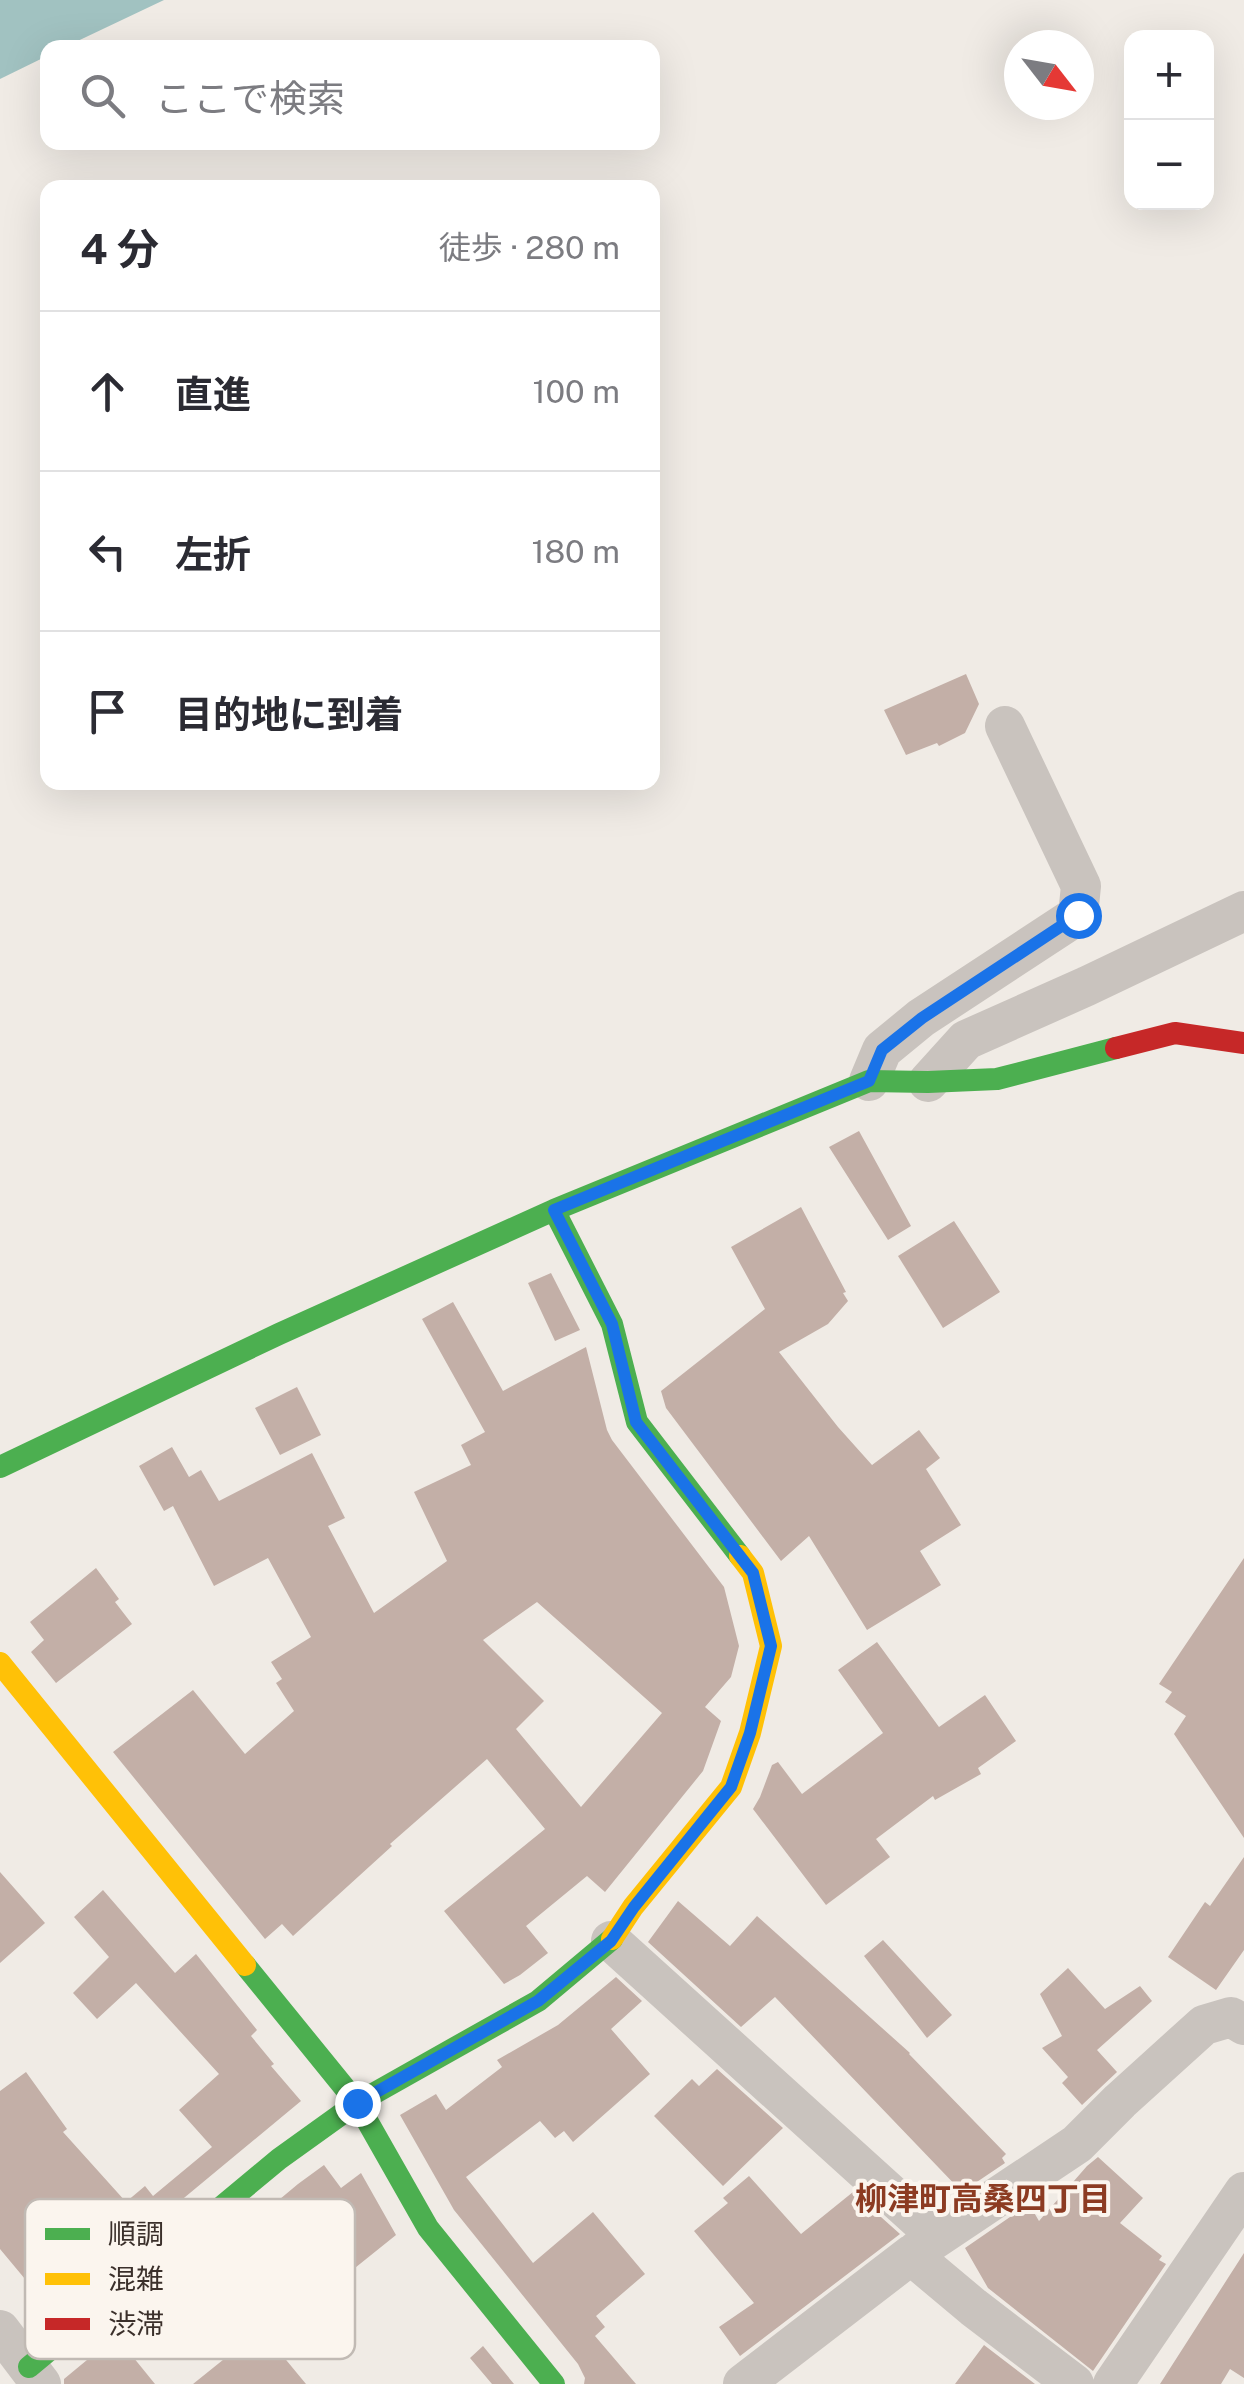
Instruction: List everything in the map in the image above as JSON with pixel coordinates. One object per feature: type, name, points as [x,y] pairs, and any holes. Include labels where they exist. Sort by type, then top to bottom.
[{"type":"street","points":[[869,1081],[882,1050],[922,1018],[1078,915],[1081,886],[1005,726]]},
{"type":"street","points":[[928,1082],[966,1040],[1244,910]]},
{"type":"street","points":[[0,1467],[279,1334],[554,1210],[869,1081],[997,1079],[1175,1033],[1244,1043]]},
{"type":"street","points":[[226,2199],[357,2103],[538,2001],[611,1941],[731,1787],[750,1733],[771,1646],[753,1573],[636,1422],[612,1324],[554,1210]]},
{"type":"street","points":[[0,1663],[357,2103],[428,2228],[554,2384]]},
{"type":"street","points":[[611,1941],[924,2245],[973,2307],[1074,2384]]},
{"type":"street","points":[[743,2384],[924,2245],[1076,2144],[1204,2025],[1231,2017],[1244,2025]]},
{"type":"street","points":[[1113,2384],[1244,2192]]},
{"type":"water","points":[[0,0],[164,0],[80,40],[40,40],[40,59],[0,79]]},
{"type":"building","points":[[966,674],[979,704],[965,733],[939,746],[937,743],[906,755],[884,710]]},
{"type":"building","points":[[859,1131],[911,1226],[888,1240],[829,1147]]},
{"type":"building","points":[[801,1207],[848,1301],[828,1324],[779,1352],[872,1465],[919,1430],[940,1458],[926,1469],[961,1525],[920,1551],[941,1585],[867,1630],[809,1536],[781,1561],[666,1408],[661,1391],[765,1309],[731,1247]]},
{"type":"building","points":[[954,1221],[1000,1292],[943,1328],[898,1256]]},
{"type":"building","points":[[551,1273],[580,1330],[555,1341],[528,1283]]},
{"type":"building","points":[[453,1302],[503,1391],[586,1347],[612,1440],[724,1587],[739,1646],[731,1677],[705,1707],[721,1721],[703,1771],[605,1892],[587,1876],[526,1926],[548,1953],[504,1984],[444,1911],[545,1829],[487,1759],[293,1936],[282,1924],[265,1939],[113,1752],[193,1690],[245,1754],[294,1711],[276,1683],[282,1679],[271,1662],[311,1637],[268,1558],[214,1586],[173,1506],[164,1511],[139,1466],[172,1447],[189,1477],[201,1470],[219,1501],[312,1453],[345,1518],[328,1526],[374,1613],[447,1561],[414,1492],[471,1465],[461,1445],[485,1432],[422,1319]],"holes":[[[537,1602],[662,1713],[581,1807],[516,1729],[544,1701],[483,1640]]]},
{"type":"building","points":[[297,1387],[321,1435],[280,1455],[255,1408]]},
{"type":"building","points":[[1244,1558],[1244,1838],[1174,1734],[1186,1716],[1165,1702],[1172,1692],[1159,1684]]},
{"type":"building","points":[[96,1568],[132,1624],[56,1683],[31,1652],[44,1640],[30,1622]]},
{"type":"building","points":[[877,1642],[939,1727],[985,1695],[1016,1741],[978,1768],[981,1774],[935,1800],[933,1796],[876,1839],[890,1857],[826,1905],[753,1809],[772,1765],[778,1762],[802,1794],[883,1733],[838,1670]]},
{"type":"building","points":[[1244,1857],[1244,1950],[1216,1990],[1168,1957],[1205,1902],[1210,1906]]},
{"type":"building","points":[[0,1872],[45,1923],[0,1963]]},
{"type":"building","points":[[103,1890],[175,1973],[196,1954],[257,2030],[251,2036],[301,2101],[183,2199],[130,2199],[145,2186],[153,2196],[212,2147],[179,2110],[219,2074],[136,1983],[97,2019],[73,1993],[109,1957],[74,1917]]},
{"type":"building","points":[[678,1901],[730,1946],[757,1916],[910,2053],[1006,2154],[1002,2158],[1005,2163],[962,2192],[775,1997],[741,2027],[648,1942]]},
{"type":"building","points":[[883,1940],[952,2015],[927,2038],[864,1956]]},
{"type":"building","points":[[1068,1968],[1105,2009],[1140,1986],[1152,2001],[1097,2050],[1117,2072],[1082,2105],[1062,2083],[1068,2077],[1042,2048],[1062,2036],[1040,1994]]},
{"type":"building","points":[[616,1977],[642,2001],[611,2029],[650,2074],[573,2142],[564,2131],[555,2138],[540,2121],[466,2177],[533,2263],[593,2212],[645,2274],[596,2316],[605,2327],[595,2336],[636,2384],[584,2384],[578,2364],[454,2210],[400,2115],[436,2094],[446,2110],[502,2067],[497,2060],[558,2025]]},
{"type":"building","points":[[717,2069],[783,2128],[723,2186],[654,2116],[692,2079],[699,2086]]},
{"type":"building","points":[[26,2072],[67,2129],[63,2132],[123,2199],[25,2199],[25,2279],[0,2249],[0,2091]]},
{"type":"building","points":[[1098,2157],[1143,2198],[1120,2223],[1162,2256],[1159,2260],[1166,2264],[1093,2371],[988,2288],[965,2248],[1029,2204],[1039,2221]]},
{"type":"building","points":[[324,2165],[341,2188],[361,2173],[396,2235],[355,2268],[355,2199],[280,2199]]},
{"type":"building","points":[[749,2176],[801,2234],[853,2192],[900,2234],[740,2356],[719,2327],[754,2303],[694,2231],[728,2203],[723,2198]]},
{"type":"building","points":[[1244,2253],[1244,2378],[1230,2369],[1221,2384],[1160,2384]]},
{"type":"building","points":[[984,2345],[1035,2384],[955,2384]]},
{"type":"building","points":[[483,2346],[514,2384],[492,2384],[470,2358]]},
{"type":"building","points":[[88,2359],[135,2359],[155,2384],[64,2384],[64,2379]]},
{"type":"building","points":[[224,2359],[285,2359],[306,2384],[193,2384]]},
{"type":"traffic: fast","points":[[0,1467],[279,1334],[554,1210],[869,1081],[997,1079],[1116,1048]]},
{"type":"traffic: fast","points":[[554,1210],[612,1324],[637,1422],[740,1556]]},
{"type":"traffic: fast","points":[[231,2199],[357,2103],[538,2001],[612,1939]]},
{"type":"traffic: fast","points":[[245,1965],[357,2103],[428,2228],[554,2384]]},
{"type":"traffic: fast","points":[[29,2367],[39,2359]]},
{"type":"traffic: slow","points":[[612,1939],[633,1907],[731,1787],[750,1733],[771,1646],[753,1573],[740,1556]]},
{"type":"traffic: slow","points":[[0,1663],[245,1965]]},
{"type":"traffic: jam","points":[[1116,1048],[1175,1033],[1244,1043]]},
{"type":"district","name":"柳津町高桑四丁目","points":[[983,2198]]},
{"type":"route","points":[[357,2103],[538,2001],[611,1941],[731,1787],[750,1733],[771,1646],[753,1573],[636,1422],[612,1324],[554,1210],[869,1081],[882,1050],[922,1018],[1078,915]]}]
